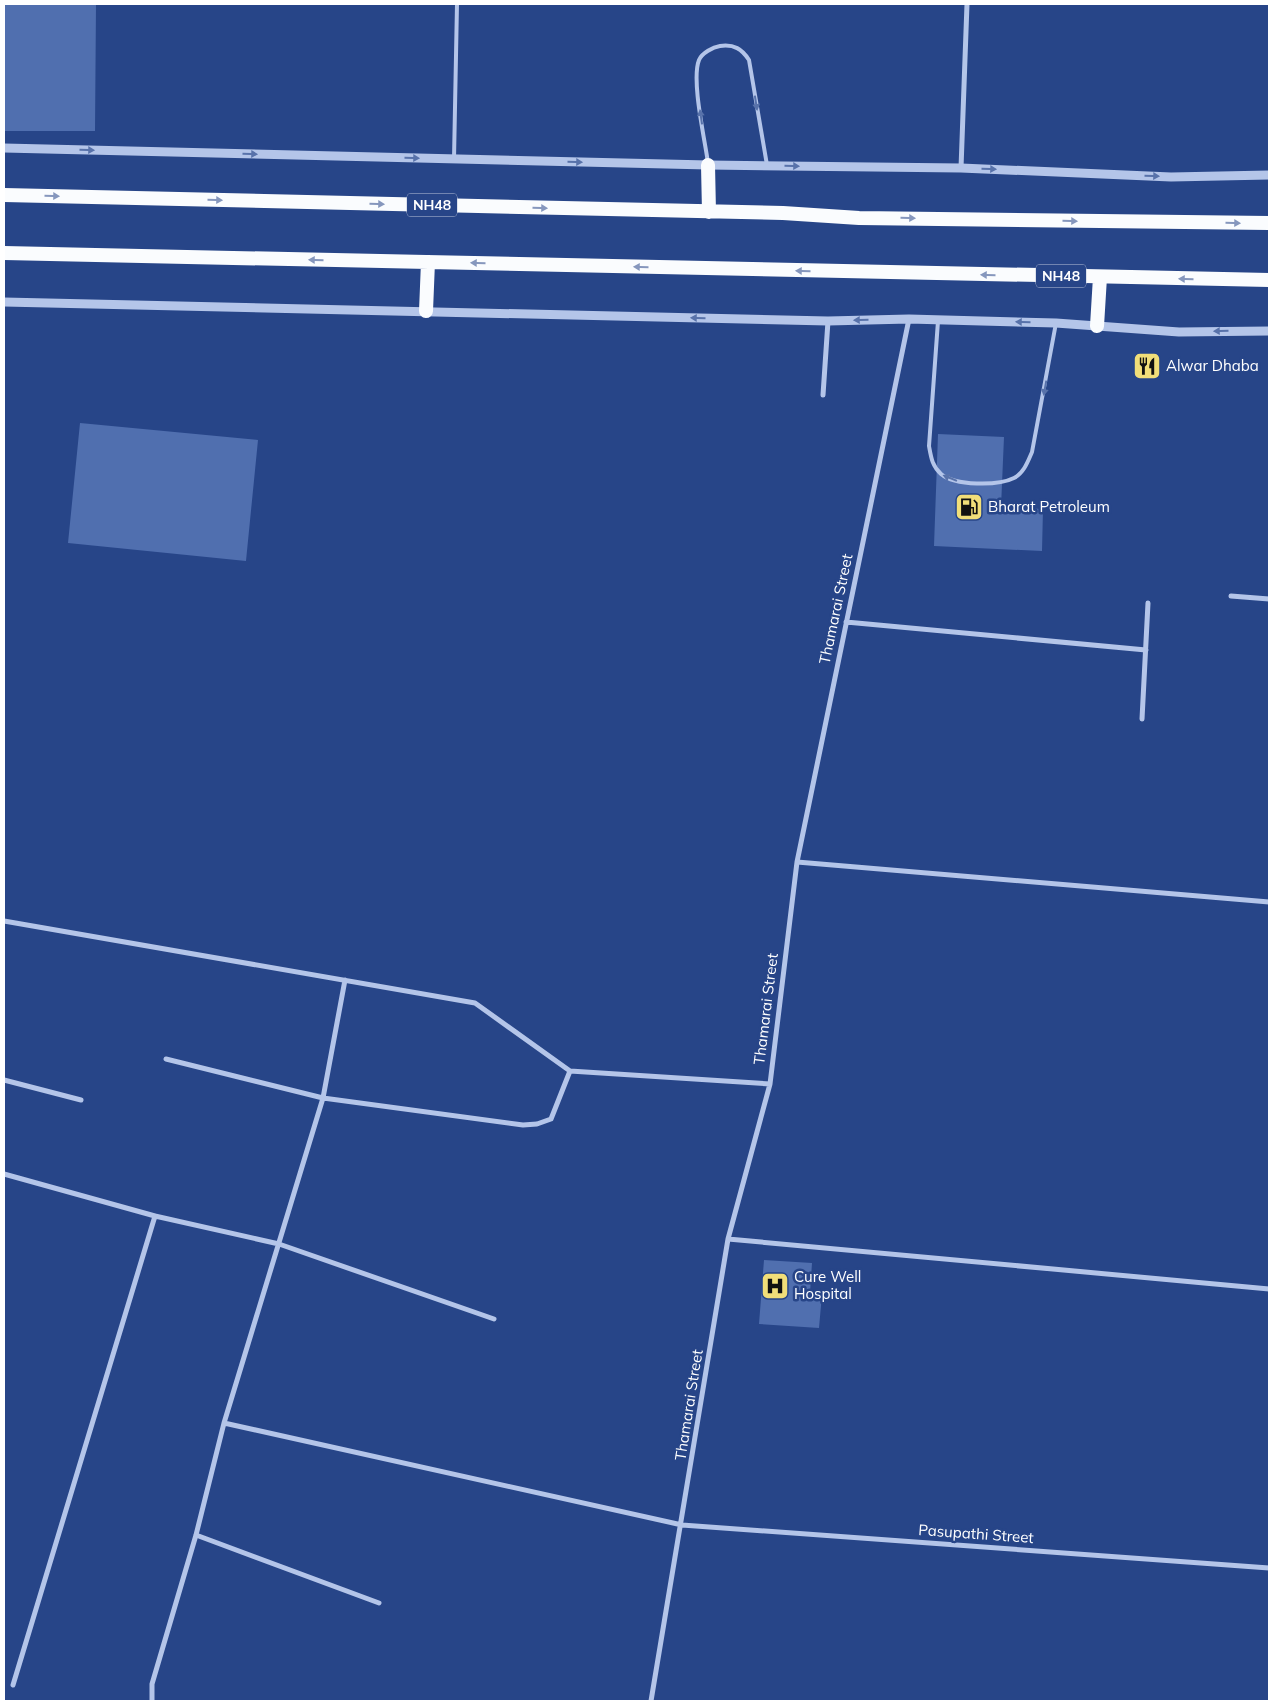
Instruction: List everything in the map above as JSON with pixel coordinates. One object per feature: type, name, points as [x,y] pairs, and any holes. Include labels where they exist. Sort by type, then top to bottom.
[{"type":"highway","points":[[708,166],[709,212]]},
{"type":"highway","name":"NH48","points":[[4,195],[709,212],[859,218],[1269,224]]},
{"type":"highway","name":"NH48","points":[[4,253],[1269,280]]},
{"type":"highway","points":[[426,311],[428,262]]},
{"type":"highway","points":[[1097,326],[1100,277]]},
{"type":"street","points":[[961,168],[967,4]]},
{"type":"street","points":[[4,148],[708,166],[961,168],[1171,177],[1269,175]]},
{"type":"street","points":[[4,302],[828,321],[909,319],[1056,323],[1179,332],[1269,330]]},
{"type":"street","name":"Thamarai Street","points":[[651,1701],[728,1239],[770,1084],[797,862],[909,319]]},
{"type":"street","points":[[823,395],[828,321]]},
{"type":"street","points":[[1231,596],[1269,599]]},
{"type":"street","points":[[1142,719],[1148,603]]},
{"type":"street","points":[[846,622],[1146,650]]},
{"type":"street","points":[[797,862],[1269,902]]},
{"type":"street","points":[[4,921],[475,1003],[570,1071],[770,1084]]},
{"type":"street","points":[[152,1701],[152,1684],[196,1535],[224,1423],[322,1098],[345,980]]},
{"type":"street","points":[[166,1059],[322,1098],[522,1125],[537,1124],[551,1119],[570,1071]]},
{"type":"street","points":[[4,1080],[81,1100]]},
{"type":"street","points":[[4,1174],[154,1216],[279,1244],[494,1319]]},
{"type":"street","points":[[12,1685],[154,1216]]},
{"type":"street","points":[[728,1239],[1269,1289]]},
{"type":"street","name":"Pasupathi Street","points":[[224,1423],[682,1524],[1269,1568]]},
{"type":"street","points":[[196,1535],[379,1603]]},
{"type":"lane","points":[[454,159],[457,4]]},
{"type":"lane","points":[[708,166],[697,75],[699,59],[708,50],[719,46],[731,46],[743,50],[749,60],[767,165]]},
{"type":"lane","points":[[938,320],[929,446],[931,462],[942,474],[960,482],[995,483],[1015,477],[1025,467],[1032,452],[1056,323]]},
{"type":"building","points":[[4,4],[96,4],[95,131],[4,131]]},
{"type":"building","points":[[80,423],[258,440],[246,561],[68,543]]},
{"type":"building","points":[[938,434],[1004,437],[1001,507],[1043,509],[1042,551],[934,546]]},
{"type":"building","points":[[764,1260],[812,1263],[810,1293],[822,1294],[819,1328],[759,1324]]},
{"type":"place","name":"Alwar Dhaba","points":[[1147,366]]},
{"type":"place","name":"Bharat Petroleum","points":[[969,507]]},
{"type":"place","name":"Cure Well Hospital","points":[[775,1286]]}]
